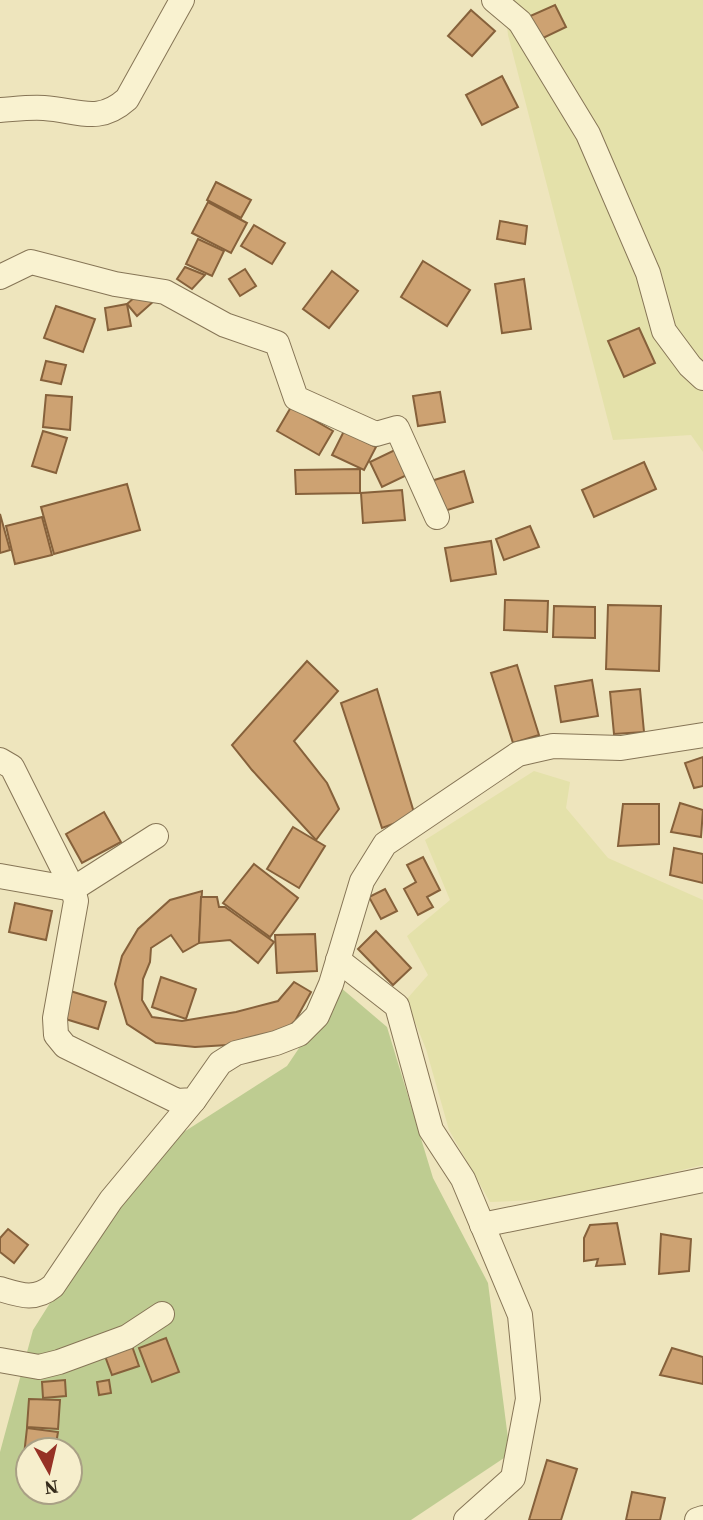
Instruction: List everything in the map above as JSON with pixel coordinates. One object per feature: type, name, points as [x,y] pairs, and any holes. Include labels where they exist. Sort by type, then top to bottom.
[{"type":"street","points":[[0,110],[44,108],[96,116],[116,110],[127,99],[182,0]]},
{"type":"street","points":[[494,0],[520,22],[588,134],[648,274],[664,331],[690,366],[703,378]]},
{"type":"street","points":[[0,277],[31,262],[115,284],[165,292],[225,325],[277,343],[296,398],[376,434],[397,428],[437,517]]},
{"type":"street","points":[[0,1289],[24,1296],[45,1293],[53,1286],[111,1200],[194,1100],[220,1063],[236,1053],[299,1034],[317,1017],[325,1001],[362,881],[385,844],[518,754],[553,746],[621,748],[703,735]]},
{"type":"street","points":[[0,760],[12,766],[73,889],[76,901],[55,1018],[56,1035],[65,1046],[177,1101],[194,1100]]},
{"type":"street","points":[[0,876],[73,889],[156,836]]},
{"type":"street","points":[[338,960],[397,1006],[431,1130],[463,1180],[520,1315],[528,1399],[513,1478],[466,1520]]},
{"type":"street","points":[[482,1225],[703,1181]]},
{"type":"street","points":[[0,1360],[39,1367],[59,1362],[127,1337],[162,1314]]},
{"type":"street","points":[[697,1520],[703,1518]]},
{"type":"shaded area","points":[[504,0],[703,0],[703,452],[691,435],[613,440],[508,35]]},
{"type":"shaded area","points":[[534,771],[570,782],[566,808],[608,858],[703,900],[703,1165],[560,1199],[490,1202],[449,1130],[426,1049],[406,1000],[428,975],[407,936],[450,900],[425,840]]},
{"type":"green space","points":[[340,987],[387,1027],[433,1178],[488,1283],[510,1454],[411,1520],[0,1520],[0,1452],[33,1330],[67,1276],[162,1146],[287,1066]]},
{"type":"building","points":[[555,5],[566,27],[539,40],[528,17]]},
{"type":"building","points":[[471,10],[495,31],[472,56],[448,36]]},
{"type":"building","points":[[502,76],[518,107],[482,125],[466,95]]},
{"type":"building","points":[[216,182],[251,200],[241,218],[207,200]]},
{"type":"building","points":[[208,202],[247,223],[231,253],[192,233]]},
{"type":"building","points":[[500,221],[527,226],[525,244],[497,239]]},
{"type":"building","points":[[254,225],[285,243],[272,264],[241,246]]},
{"type":"building","points":[[198,239],[224,251],[212,276],[186,264]]},
{"type":"building","points":[[423,261],[470,290],[447,326],[401,297]]},
{"type":"building","points":[[185,267],[205,275],[192,289],[177,279]]},
{"type":"building","points":[[245,269],[256,286],[240,296],[229,279]]},
{"type":"building","points":[[332,271],[358,291],[329,328],[303,309]]},
{"type":"building","points":[[524,279],[531,329],[502,333],[495,284]]},
{"type":"building","points":[[144,289],[154,301],[137,316],[127,304]]},
{"type":"building","points":[[127,304],[131,326],[108,330],[105,308]]},
{"type":"building","points":[[56,306],[95,319],[83,352],[44,338]]},
{"type":"building","points":[[639,328],[655,363],[624,377],[608,341]]},
{"type":"building","points":[[46,361],[66,365],[61,384],[41,380]]},
{"type":"building","points":[[440,392],[445,422],[418,426],[413,396]]},
{"type":"building","points":[[46,395],[72,397],[70,430],[43,427]]},
{"type":"building","points":[[291,407],[333,431],[319,455],[277,431]]},
{"type":"building","points":[[43,431],[67,438],[56,473],[32,466]]},
{"type":"building","points":[[344,431],[376,447],[364,470],[332,455]]},
{"type":"building","points":[[399,448],[411,473],[382,487],[370,462]]},
{"type":"building","points":[[644,462],[656,489],[594,517],[582,490]]},
{"type":"building","points":[[360,469],[360,493],[296,494],[295,470]]},
{"type":"building","points":[[464,471],[473,502],[441,512],[431,481]]},
{"type":"building","points":[[127,484],[140,530],[54,554],[41,507]]},
{"type":"building","points":[[402,490],[405,520],[363,523],[361,493]]},
{"type":"building","points":[[0,514],[10,550],[0,553]]},
{"type":"building","points":[[42,517],[52,555],[15,564],[6,526]]},
{"type":"building","points":[[530,526],[539,547],[504,560],[496,539]]},
{"type":"building","points":[[491,541],[496,574],[451,581],[445,548]]},
{"type":"building","points":[[505,600],[548,601],[547,632],[504,630]]},
{"type":"building","points":[[608,605],[661,606],[659,671],[606,669]]},
{"type":"building","points":[[554,606],[595,607],[595,638],[553,637]]},
{"type":"building","points":[[307,661],[338,691],[294,741],[327,783],[339,809],[316,840],[232,745]]},
{"type":"building","points":[[517,665],[539,735],[513,743],[491,673]]},
{"type":"building","points":[[592,680],[598,716],[561,722],[555,686]]},
{"type":"building","points":[[377,689],[415,816],[382,828],[341,703]]},
{"type":"building","points":[[640,689],[644,732],[614,734],[610,692]]},
{"type":"building","points":[[703,757],[703,786],[694,788],[685,763]]},
{"type":"building","points":[[680,803],[703,810],[701,837],[671,832]]},
{"type":"building","points":[[623,804],[659,804],[659,844],[618,846]]},
{"type":"building","points":[[104,812],[121,842],[82,863],[66,834]]},
{"type":"building","points":[[293,827],[325,846],[299,888],[267,869]]},
{"type":"building","points":[[674,848],[703,854],[703,883],[670,875]]},
{"type":"building","points":[[423,857],[440,890],[427,897],[433,907],[418,915],[404,889],[416,882],[407,865]]},
{"type":"building","points":[[254,864],[298,898],[270,937],[223,903]]},
{"type":"building","points":[[385,889],[397,911],[381,919],[369,897]]},
{"type":"building","points":[[202,891],[199,943],[183,952],[171,935],[151,948],[150,962],[143,979],[142,1000],[152,1017],[182,1021],[236,1012],[278,1001],[294,982],[311,992],[295,1021],[275,1039],[195,1047],[156,1043],[127,1024],[115,984],[122,956],[138,929],[170,900]]},
{"type":"building","points":[[201,897],[217,897],[219,907],[225,907],[274,942],[258,963],[230,940],[199,943]]},
{"type":"building","points":[[15,903],[52,911],[46,940],[9,932]]},
{"type":"building","points":[[376,931],[411,968],[393,985],[358,949]]},
{"type":"building","points":[[315,934],[317,971],[277,973],[275,935]]},
{"type":"building","points":[[161,977],[196,989],[186,1019],[152,1007]]},
{"type":"building","points":[[67,990],[106,1002],[98,1029],[59,1017]]},
{"type":"building","points":[[617,1223],[625,1264],[596,1266],[598,1259],[584,1261],[584,1238],[590,1225]]},
{"type":"building","points":[[8,1229],[28,1245],[14,1263],[0,1252],[0,1238]]},
{"type":"building","points":[[661,1234],[691,1239],[689,1271],[659,1274]]},
{"type":"building","points":[[166,1338],[179,1372],[152,1382],[139,1348]]},
{"type":"building","points":[[132,1346],[139,1366],[112,1375],[105,1356]]},
{"type":"building","points":[[672,1348],[703,1357],[703,1384],[660,1375]]},
{"type":"building","points":[[65,1380],[66,1396],[43,1398],[42,1382]]},
{"type":"building","points":[[109,1380],[111,1393],[99,1395],[97,1382]]},
{"type":"building","points":[[29,1399],[60,1400],[58,1429],[27,1427]]},
{"type":"building","points":[[27,1428],[58,1432],[57,1436],[26,1436]]},
{"type":"building","points":[[547,1460],[577,1469],[561,1520],[529,1520]]},
{"type":"building","points":[[632,1492],[665,1498],[660,1520],[626,1520]]}]
